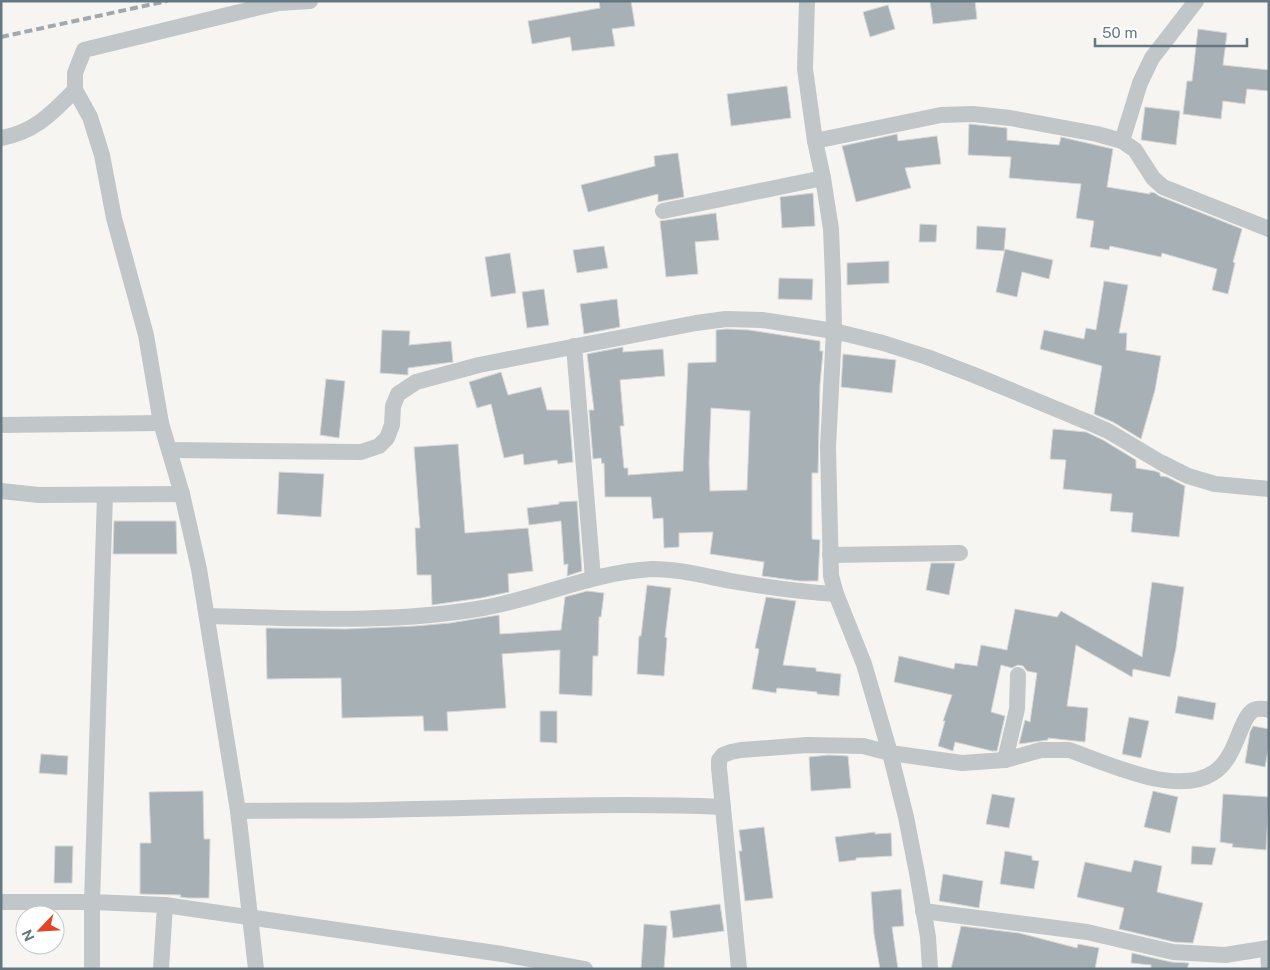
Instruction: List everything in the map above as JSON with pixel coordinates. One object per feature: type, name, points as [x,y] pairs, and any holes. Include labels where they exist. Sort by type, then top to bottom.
[{"type":"street","points":[[256,969],[238,811],[199,569],[182,494],[161,423],[146,335],[114,218],[102,155],[90,117],[75,90],[75,74],[84,50],[279,3],[310,1]]},
{"type":"street","points":[[807,1],[806,69],[815,141],[831,229],[834,332],[828,447],[831,576],[836,594],[864,664],[890,753],[906,817],[928,937],[930,969]]},
{"type":"street","points":[[1122,142],[1140,83],[1152,58],[1196,1]]},
{"type":"street","points":[[1,138],[13,136],[30,129],[47,118],[75,90]]},
{"type":"street","points":[[815,141],[941,115],[973,114],[1030,121],[1097,134],[1122,142],[1135,150],[1153,178],[1163,187],[1269,229]]},
{"type":"street","points":[[663,211],[823,178]]},
{"type":"street","points":[[170,450],[361,452],[379,446],[387,438],[392,425],[393,406],[398,394],[416,382],[479,365],[574,346],[726,319],[762,320],[834,332],[883,343],[927,357],[1108,431],[1160,462],[1188,476],[1215,484],[1269,490]]},
{"type":"street","points":[[574,346],[593,578]]},
{"type":"street","points":[[1,426],[161,423]]},
{"type":"street","points":[[1,491],[39,495],[182,494]]},
{"type":"street","points":[[92,969],[92,902],[105,496]]},
{"type":"street","points":[[830,555],[960,553]]},
{"type":"street","points":[[207,616],[392,618],[437,614],[484,608],[593,578],[626,571],[655,569],[688,572],[801,592],[836,594]]},
{"type":"street","points":[[1005,760],[1017,709],[1018,675]]},
{"type":"street","points":[[739,969],[719,760],[724,755],[731,752],[778,747],[835,745],[863,746],[890,753],[962,763],[1005,760],[1041,750],[1070,750],[1152,778],[1178,782],[1196,781],[1213,773],[1224,764],[1246,717],[1252,710],[1264,708],[1269,710]]},
{"type":"street","points":[[238,811],[538,806],[673,805],[723,807]]},
{"type":"street","points":[[1,902],[92,902],[165,905],[502,954],[584,969]]},
{"type":"street","points":[[161,969],[165,905]]},
{"type":"street","points":[[923,911],[1087,932],[1215,962],[1225,955],[1268,948],[1268,969]]},
{"type":"building","points":[[599,1],[631,1],[635,26],[612,29],[615,46],[572,51],[570,37],[532,44],[528,21],[600,8]]},
{"type":"building","points":[[930,1],[975,1],[977,19],[933,24]]},
{"type":"building","points":[[888,5],[895,29],[870,37],[863,12]]},
{"type":"building","points":[[1198,29],[1227,33],[1223,65],[1269,70],[1269,91],[1247,89],[1245,104],[1223,101],[1221,119],[1183,114],[1187,81],[1192,81]]},
{"type":"building","points":[[787,86],[791,118],[731,126],[727,94]]},
{"type":"building","points":[[1145,107],[1180,111],[1176,145],[1141,140]]},
{"type":"building","points":[[969,124],[1007,128],[1007,140],[1059,145],[1061,137],[1113,149],[1107,187],[1150,194],[1150,192],[1155,193],[1242,229],[1233,262],[1235,263],[1228,294],[1212,290],[1217,269],[1162,253],[1161,257],[1110,246],[1109,250],[1090,247],[1094,221],[1076,218],[1081,184],[1009,178],[1011,157],[968,155]]},
{"type":"building","points":[[897,134],[898,141],[937,136],[941,164],[905,168],[911,188],[856,202],[842,146]]},
{"type":"building","points":[[678,153],[684,197],[658,202],[658,194],[588,212],[581,185],[655,166],[654,156]]},
{"type":"building","points":[[813,193],[815,226],[782,228],[780,197]]},
{"type":"building","points":[[716,213],[719,240],[695,242],[698,274],[666,277],[660,221]]},
{"type":"building","points":[[920,224],[937,225],[936,242],[919,242]]},
{"type":"building","points":[[977,226],[1006,228],[1004,251],[976,249]]},
{"type":"building","points":[[604,246],[608,268],[577,273],[573,250]]},
{"type":"building","points":[[1005,249],[1053,260],[1049,279],[1022,272],[1017,297],[996,292]]},
{"type":"building","points":[[510,253],[516,293],[491,297],[485,257]]},
{"type":"building","points":[[889,261],[889,283],[847,285],[847,263]]},
{"type":"building","points":[[779,278],[813,279],[812,300],[778,299]]},
{"type":"building","points":[[1104,281],[1128,285],[1119,333],[1127,333],[1126,350],[1161,356],[1155,390],[1141,439],[1113,422],[1094,414],[1102,366],[1040,349],[1044,330],[1084,339],[1086,328],[1096,330]]},
{"type":"building","points":[[544,289],[549,325],[527,328],[522,292]]},
{"type":"building","points":[[617,299],[620,327],[584,334],[580,304]]},
{"type":"building","points":[[382,330],[410,331],[409,345],[451,341],[453,362],[408,368],[408,375],[380,373]]},
{"type":"building","points":[[716,330],[749,330],[820,341],[820,351],[823,351],[820,384],[818,473],[812,473],[812,539],[820,540],[818,581],[800,581],[762,576],[764,562],[710,554],[713,532],[679,533],[679,547],[664,548],[663,518],[653,519],[651,497],[605,497],[604,463],[602,464],[601,458],[593,459],[589,410],[594,410],[587,354],[623,347],[623,352],[663,349],[665,376],[620,380],[624,426],[620,426],[624,468],[628,468],[628,475],[683,471],[688,363],[716,362]],"holes":[[[711,408],[750,411],[747,490],[710,491]]]},
{"type":"building","points":[[843,354],[896,360],[892,393],[841,387]]},
{"type":"building","points":[[501,372],[508,395],[541,387],[547,410],[569,410],[573,462],[558,464],[557,460],[524,465],[523,454],[504,458],[491,404],[477,408],[469,382]]},
{"type":"building","points":[[326,379],[345,381],[339,438],[320,435]]},
{"type":"building","points":[[1053,429],[1086,432],[1136,460],[1136,468],[1155,471],[1160,473],[1160,476],[1167,477],[1185,486],[1179,537],[1131,532],[1133,513],[1110,511],[1112,494],[1063,489],[1066,460],[1050,459]]},
{"type":"building","points":[[458,444],[465,533],[528,528],[533,571],[508,574],[509,592],[432,605],[431,575],[417,575],[415,528],[420,528],[414,447]]},
{"type":"building","points":[[279,472],[324,474],[321,517],[277,514]]},
{"type":"building","points":[[577,501],[582,571],[567,576],[568,564],[564,565],[561,521],[529,525],[527,508],[559,504],[559,502]]},
{"type":"building","points":[[114,521],[176,521],[177,554],[113,554]]},
{"type":"building","points":[[931,563],[955,563],[949,595],[926,590]]},
{"type":"building","points":[[1152,582],[1184,587],[1170,677],[1133,669],[1132,677],[1076,645],[1067,706],[1088,708],[1085,742],[1048,738],[1048,740],[1019,744],[1025,720],[1030,722],[1037,673],[1027,671],[1023,666],[1018,665],[1012,668],[1001,665],[991,712],[1005,716],[997,751],[955,742],[953,751],[938,746],[945,721],[943,721],[952,695],[894,682],[899,656],[954,669],[955,663],[977,666],[981,645],[1007,650],[1015,609],[1057,617],[1061,611],[1142,657]]},
{"type":"building","points":[[647,585],[671,588],[665,637],[667,638],[664,676],[637,674],[639,636],[641,636]]},
{"type":"building","points":[[587,591],[604,593],[601,617],[599,617],[598,656],[593,656],[592,696],[559,694],[560,650],[502,654],[506,708],[447,712],[448,731],[424,731],[423,716],[342,718],[341,678],[267,679],[266,628],[346,629],[415,626],[450,623],[499,615],[500,634],[561,630],[565,597]]},
{"type":"building","points":[[766,597],[796,601],[783,665],[816,668],[816,671],[841,674],[839,696],[777,688],[776,693],[752,689],[759,649],[755,648]]},
{"type":"building","points":[[1178,696],[1216,703],[1213,720],[1175,713]]},
{"type":"building","points":[[540,711],[557,711],[557,743],[540,742]]},
{"type":"building","points":[[1129,717],[1149,721],[1141,758],[1122,754]]},
{"type":"building","points":[[1253,726],[1269,729],[1269,745],[1265,767],[1245,763],[1250,732]]},
{"type":"building","points":[[41,754],[68,756],[67,775],[39,773]]},
{"type":"building","points":[[848,756],[851,788],[811,791],[809,757]]},
{"type":"building","points":[[203,791],[204,839],[210,839],[209,898],[140,894],[140,843],[151,843],[149,792]]},
{"type":"building","points":[[1153,791],[1178,797],[1170,833],[1144,827]]},
{"type":"building","points":[[992,794],[1015,798],[1009,828],[986,824]]},
{"type":"building","points":[[1223,794],[1269,797],[1266,850],[1232,847],[1233,844],[1220,842]]},
{"type":"building","points":[[764,827],[773,898],[745,901],[739,851],[742,851],[739,830]]},
{"type":"building","points":[[875,832],[875,834],[891,833],[892,856],[856,858],[856,860],[839,862],[835,837]]},
{"type":"building","points":[[55,846],[73,846],[72,883],[54,883]]},
{"type":"building","points":[[1192,846],[1216,848],[1212,865],[1191,864]]},
{"type":"building","points":[[1005,851],[1032,856],[1032,860],[1039,861],[1034,889],[1000,884]]},
{"type":"building","points":[[1134,860],[1162,866],[1157,892],[1203,903],[1193,943],[1174,942],[1119,929],[1124,908],[1077,897],[1085,862],[1131,872]]},
{"type":"building","points":[[943,874],[983,881],[979,908],[939,901]]},
{"type":"building","points":[[901,889],[904,926],[892,927],[898,969],[880,969],[874,934],[871,892]]},
{"type":"building","points":[[720,904],[724,931],[673,938],[670,911]]},
{"type":"building","points":[[644,924],[667,926],[664,969],[641,969]]},
{"type":"building","points":[[961,926],[1019,933],[1077,948],[1078,944],[1099,948],[1095,969],[951,969]]},
{"type":"building","points":[[1132,953],[1171,962],[1189,963],[1187,969],[1151,969],[1151,965],[1131,963]]},
{"type":"railway","points":[[1,37],[167,1]]}]
